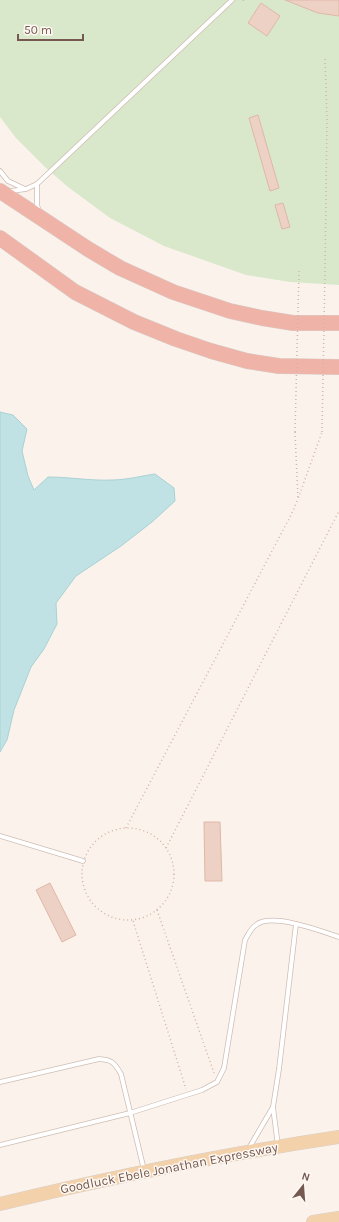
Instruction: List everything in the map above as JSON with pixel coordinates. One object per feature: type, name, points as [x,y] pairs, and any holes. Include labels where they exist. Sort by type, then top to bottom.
[{"type":"highway","points":[[0,191],[88,249],[120,268],[173,292],[198,301],[262,318],[293,323],[339,323]]},
{"type":"highway","points":[[0,238],[75,292],[134,322],[176,339],[240,359],[272,365],[339,367]]},
{"type":"main road","name":"Goodluck Ebele Jonathan Expressway","points":[[0,1204],[144,1171],[248,1151],[339,1137]]},
{"type":"main road","points":[[313,1222],[339,1218]]},
{"type":"lane","points":[[0,191],[14,192],[37,184],[232,0]]},
{"type":"lane","points":[[0,171],[8,181],[26,189]]},
{"type":"lane","points":[[37,184],[37,205],[41,218]]},
{"type":"lane","points":[[0,836],[83,861]]},
{"type":"lane","points":[[0,1145],[130,1114],[202,1090],[217,1082],[224,1068],[245,940],[256,924],[272,920],[296,924],[339,937]]},
{"type":"lane","points":[[278,1146],[273,1107],[279,1069],[296,924]]},
{"type":"lane","points":[[0,1082],[99,1059],[108,1060],[115,1064],[121,1074],[144,1171]]},
{"type":"lane","points":[[248,1151],[273,1107]]},
{"type":"path","points":[[126,828],[288,522],[298,499],[322,432],[327,118],[325,59]]},
{"type":"path","points":[[298,499],[295,432],[299,271]]},
{"type":"path","points":[[166,848],[339,511]]},
{"type":"path","points":[[126,828],[141,830],[149,833],[161,842],[166,848],[173,862],[174,877],[173,885],[167,899],[158,910],[145,917],[132,920],[123,920],[108,916],[96,908],[86,895],[81,873],[83,861],[97,839],[111,831],[126,828]]},
{"type":"path","points":[[158,910],[217,1082]]},
{"type":"path","points":[[132,920],[188,1095]]},
{"type":"green space","points":[[0,0],[339,0],[339,285],[290,282],[246,275],[164,246],[110,218],[68,187],[46,168],[16,138],[0,117]]},
{"type":"water","points":[[0,412],[13,415],[27,429],[22,451],[28,476],[34,490],[48,477],[112,480],[128,479],[155,474],[174,488],[175,501],[152,522],[121,546],[76,576],[56,603],[57,624],[44,649],[31,667],[14,710],[7,740],[0,752]]},
{"type":"building","points":[[285,0],[339,0],[339,16],[318,13]]},
{"type":"building","points":[[261,3],[280,16],[267,36],[248,23]]},
{"type":"building","points":[[258,115],[279,188],[270,191],[249,118]]},
{"type":"building","points":[[283,203],[290,227],[282,229],[275,205]]},
{"type":"building","points":[[204,822],[220,822],[222,881],[205,881]]},
{"type":"building","points":[[50,883],[76,935],[62,942],[36,890]]}]
